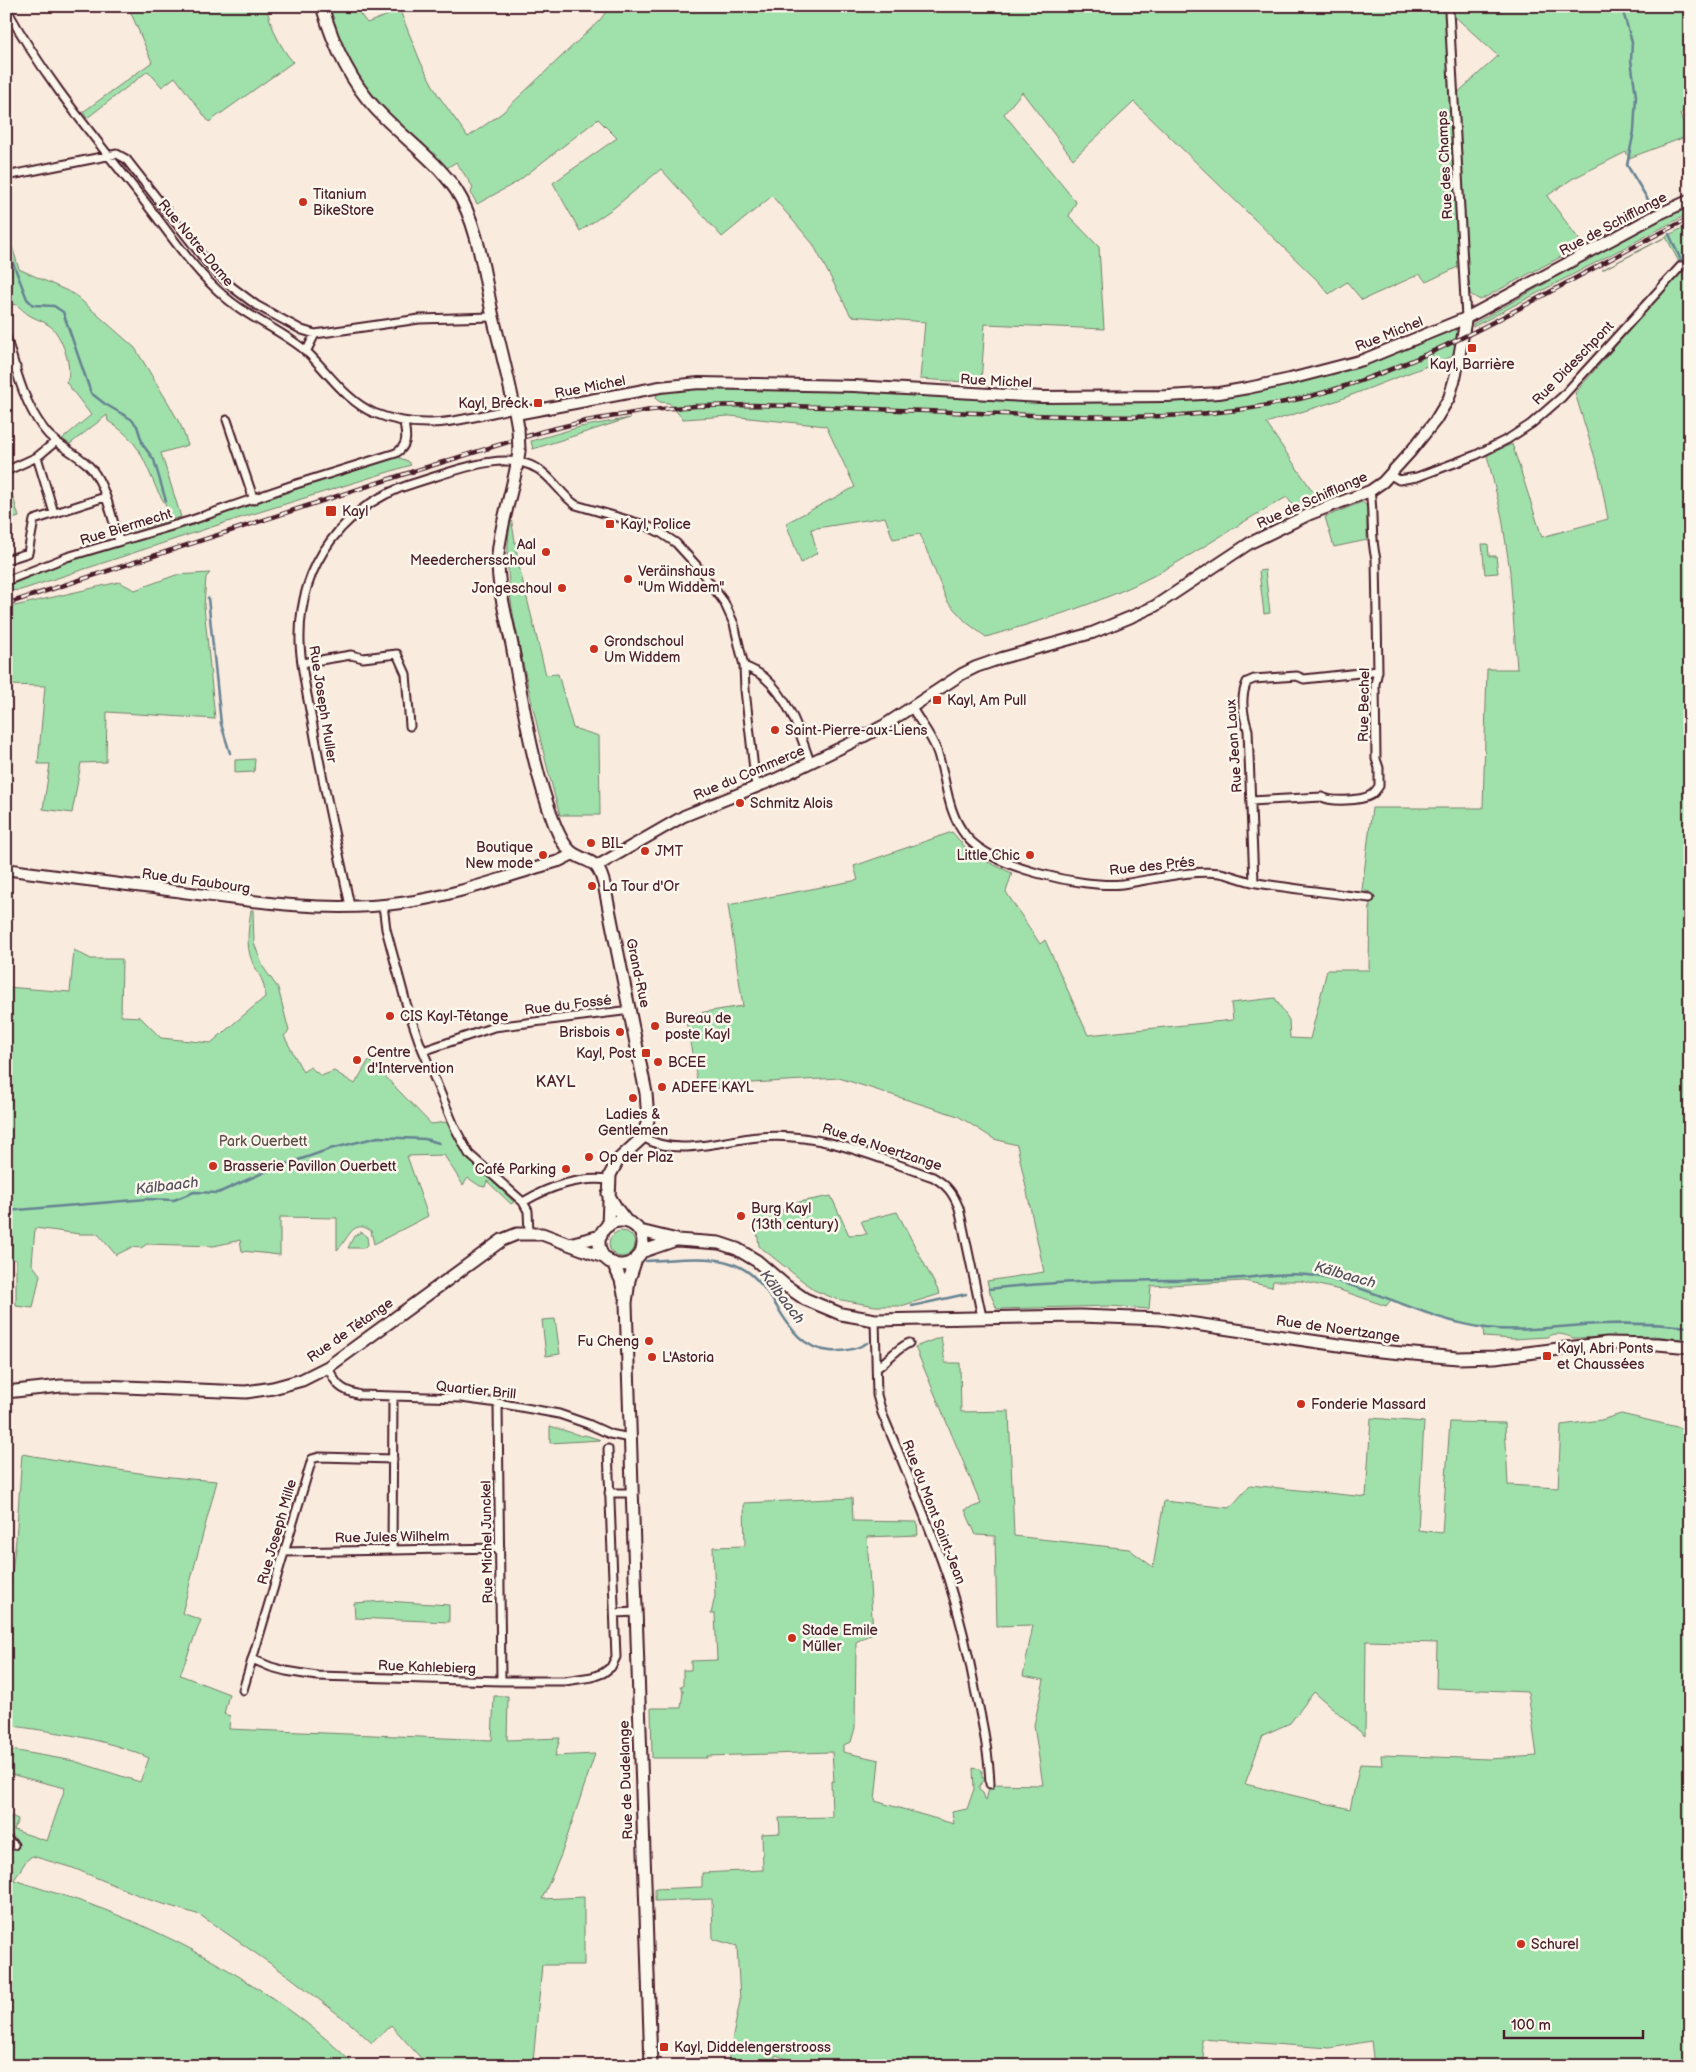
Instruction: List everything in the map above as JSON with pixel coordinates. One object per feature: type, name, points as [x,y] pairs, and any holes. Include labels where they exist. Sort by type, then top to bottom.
[{"type":"main road","points":[[322,6],[342,60],[359,89],[376,110],[425,154],[456,191],[473,229],[518,428],[519,456],[500,538],[499,576],[537,769],[554,825],[562,842],[573,854],[597,866]]},
{"type":"main road","name":"Rue de Schifflange","points":[[912,708],[954,679],[976,667],[1092,633],[1155,606],[1250,543],[1310,514],[1370,491],[1392,472],[1436,420],[1449,398],[1456,374],[1466,318],[1657,215],[1690,200]]},
{"type":"main road","name":"Rue Michel","points":[[515,411],[660,387],[699,383],[854,386],[1042,397],[1167,396],[1219,393],[1290,380],[1363,360],[1466,318]]},
{"type":"main road","name":"Rue du Commerce","points":[[597,866],[684,816],[862,738],[912,708]]},
{"type":"main road","points":[[383,905],[402,903],[453,892],[558,861],[573,854]]},
{"type":"main road","name":"Grand-Rue","points":[[597,866],[604,884],[631,1010],[646,1093],[648,1120],[643,1137]]},
{"type":"main road","name":"Rue du Faubourg","points":[[6,869],[258,903],[350,906],[383,905]]},
{"type":"main road","points":[[608,1226],[608,1193],[612,1168],[643,1137]]},
{"type":"main road","points":[[608,1193],[616,1209],[627,1222]]},
{"type":"main road","points":[[609,1260],[600,1244],[601,1236],[608,1226],[620,1221],[634,1225],[640,1231],[677,1240]]},
{"type":"main road","points":[[639,1256],[643,1246],[640,1231]]},
{"type":"main road","points":[[529,1232],[542,1234],[621,1264],[629,1263],[639,1256],[677,1240]]},
{"type":"main road","name":"Rue de Tétange","points":[[6,1392],[61,1386],[101,1386],[246,1392],[273,1388],[302,1380],[328,1367],[502,1240],[529,1232]]},
{"type":"main road","points":[[568,1244],[601,1236]]},
{"type":"main road","name":"Rue de Noertzange","points":[[677,1240],[719,1243],[737,1250],[757,1261],[786,1286],[806,1299],[841,1314],[875,1320],[1088,1316],[1161,1319],[1380,1351],[1458,1358],[1495,1357],[1607,1343],[1690,1347]]},
{"type":"main road","name":"Rue de Dudelange","points":[[639,1256],[629,1280],[626,1302],[651,2066]]},
{"type":"main road","name":"Rue de Dudelange","points":[[609,1260],[621,1280],[626,1302]]},
{"type":"street","name":"Rue Notre-Dame","points":[[6,8],[42,68],[189,258],[225,297],[249,315],[287,337],[306,352],[354,401],[373,413],[404,422],[446,424],[515,411]]},
{"type":"street","name":"Rue des Champs","points":[[1449,11],[1466,318]]},
{"type":"street","points":[[6,176],[108,154],[117,154],[126,159],[210,266],[232,288],[256,305],[302,330],[315,334],[419,318],[494,317]]},
{"type":"street","name":"Rue Dideschpont","points":[[1392,472],[1394,477],[1399,480],[1417,477],[1476,456],[1531,424],[1562,397],[1681,266]]},
{"type":"street","points":[[306,352],[315,334]]},
{"type":"street","points":[[6,336],[32,410],[43,428],[55,442],[89,465],[100,482],[119,541]]},
{"type":"street","points":[[6,373],[16,367]]},
{"type":"street","points":[[227,420],[254,500]]},
{"type":"street","name":"Rue Biermecht","points":[[6,581],[67,557],[192,520],[290,486],[396,453],[403,449],[405,444],[404,422]]},
{"type":"street","points":[[6,471],[37,458],[55,442]]},
{"type":"street","points":[[519,456],[540,470],[576,505],[645,525],[676,543],[697,566],[724,602],[734,624],[744,666],[744,690],[756,786]]},
{"type":"street","name":"Rue Joseph Muller","points":[[350,906],[318,753],[302,663],[300,642],[301,617],[305,593],[314,568],[336,532],[360,509],[382,495],[399,487],[483,462],[519,456]]},
{"type":"street","points":[[37,458],[54,513]]},
{"type":"street","name":"Rue Bechel","points":[[1251,801],[1322,797],[1328,800],[1360,798],[1371,795],[1379,786],[1375,730],[1375,684],[1378,671],[1376,560],[1373,547],[1373,507],[1370,491]]},
{"type":"street","points":[[6,560],[28,553],[34,520],[105,497]]},
{"type":"street","points":[[302,663],[351,655],[362,658],[397,654],[406,674],[410,726]]},
{"type":"street","points":[[744,666],[764,678],[784,701],[799,732],[810,762]]},
{"type":"street","name":"Rue Jean Laux","points":[[1254,882],[1248,730],[1244,720],[1243,691],[1247,682],[1254,679],[1297,676],[1304,679],[1378,671]]},
{"type":"street","name":"Rue des Prés","points":[[912,708],[936,748],[943,770],[949,803],[956,822],[967,837],[986,852],[1008,863],[1076,882],[1120,884],[1200,873],[1219,873],[1254,882],[1370,898]]},
{"type":"street","points":[[383,905],[386,930],[406,1003],[423,1052],[455,1128],[470,1154],[523,1202],[528,1211],[529,1232]]},
{"type":"street","name":"Rue du Fossé","points":[[423,1052],[494,1027],[631,1010]]},
{"type":"street","name":"Rue de Noertzange","points":[[643,1137],[652,1143],[662,1146],[687,1147],[763,1136],[802,1137],[827,1141],[933,1177],[946,1184],[960,1208],[982,1318]]},
{"type":"street","points":[[523,1202],[535,1195],[582,1179],[609,1180]]},
{"type":"street","name":"Rue du Mont Saint-Jean","points":[[875,1320],[878,1395],[882,1413],[930,1530],[948,1581],[969,1658],[986,1749],[990,1784]]},
{"type":"street","points":[[877,1368],[898,1348],[909,1343]]},
{"type":"street","name":"Quartier Brill","points":[[328,1367],[335,1383],[346,1392],[360,1396],[461,1398],[498,1403],[560,1414],[610,1434],[630,1438]]},
{"type":"street","points":[[392,1550],[394,1396]]},
{"type":"street","name":"Rue Michel Junckel","points":[[498,1403],[501,1681]]},
{"type":"street","points":[[608,1449],[615,1613],[636,1612]]},
{"type":"street","name":"Rue Joseph Mille","points":[[243,1690],[312,1460],[319,1457],[393,1459]]},
{"type":"street","points":[[609,1493],[632,1492]]},
{"type":"street","name":"Rue Jules Wilhelm","points":[[284,1552],[500,1548]]},
{"type":"street","name":"Rue Kahlebierg","points":[[252,1659],[286,1671],[317,1676],[565,1681],[603,1673],[611,1667],[616,1658],[615,1613]]},
{"type":"street","points":[[6,1839],[14,1845]]},
{"type":"green space","points":[[128,6],[266,6],[276,36],[293,62],[209,122],[175,77],[162,87],[148,71],[87,118],[83,112],[152,62]]},
{"type":"green space","points":[[329,6],[354,6],[367,23],[388,15],[385,6],[398,6],[421,63],[438,95],[468,137],[502,113],[600,20],[610,6],[1690,6],[1690,75],[1685,77],[1690,97],[1687,106],[1680,114],[1688,136],[1629,158],[1626,152],[1572,179],[1547,196],[1583,245],[1480,300],[1470,294],[1469,282],[1460,266],[1426,282],[1420,274],[1362,300],[1347,282],[1329,294],[1319,282],[1134,102],[1073,159],[1022,92],[1004,114],[1076,202],[1069,216],[1099,247],[1104,329],[985,324],[981,383],[920,379],[925,322],[851,316],[813,244],[772,196],[722,237],[661,169],[615,207],[580,231],[553,183],[617,138],[598,119],[517,182],[477,204],[471,193],[473,187],[456,162],[447,168],[392,116],[367,88],[347,57]],"holes":[[[1449,11],[1498,56],[1454,96]]]},
{"type":"green space","points":[[1690,200],[1690,213],[1473,327],[1473,324],[1548,282],[1546,275]]},
{"type":"green space","points":[[1690,224],[1690,1340],[1654,1336],[1573,1338],[1556,1334],[1547,1337],[1513,1339],[1484,1337],[1483,1328],[1437,1317],[1391,1300],[1386,1306],[1340,1290],[1301,1281],[1273,1281],[1272,1287],[1244,1281],[1151,1286],[1149,1309],[1110,1306],[997,1309],[987,1281],[1044,1272],[1017,1145],[994,1139],[958,1116],[839,1078],[751,1083],[699,1091],[685,1015],[743,1006],[728,905],[858,880],[854,866],[952,832],[972,855],[1012,873],[1006,892],[1040,944],[1045,940],[1088,1035],[1233,1020],[1231,1003],[1275,998],[1289,1020],[1290,1038],[1310,1039],[1327,970],[1369,970],[1370,892],[1362,890],[1372,808],[1483,808],[1487,669],[1517,669],[1510,572],[1502,517],[1487,455],[1512,444],[1542,537],[1608,519],[1599,471],[1575,393],[1638,320],[1636,314],[1681,266],[1666,237],[1602,270]]},
{"type":"green space","points":[[6,227],[19,269],[74,294],[135,348],[169,404],[181,426],[188,445],[161,453],[181,517],[125,531],[121,525],[167,510],[138,448],[126,435],[108,421],[107,415],[70,444],[62,439],[91,415],[66,382],[69,370],[66,353],[54,330],[48,324],[27,314],[17,305],[11,304],[6,310]]},
{"type":"green space","points":[[1454,329],[1459,332],[1453,356],[1336,401],[1266,423],[1318,499],[1295,509],[1287,497],[1172,566],[1135,585],[1072,610],[986,637],[966,622],[947,601],[920,534],[893,539],[885,517],[811,529],[817,553],[801,563],[786,523],[855,487],[826,426],[730,416],[683,419],[669,403],[660,402],[656,399],[657,393],[693,387],[870,391],[1012,400],[1205,397],[1358,367]]},
{"type":"green space","points":[[630,418],[533,449],[531,441],[580,427]]},
{"type":"green space","points":[[397,457],[408,461],[411,465],[224,523],[21,590],[6,591],[6,587],[69,561],[224,514],[254,502]]},
{"type":"green space","points":[[10,487],[19,517],[6,521],[6,489]]},
{"type":"green space","points":[[1362,502],[1367,506],[1367,540],[1334,547],[1325,517]]},
{"type":"green space","points":[[511,517],[519,566],[546,675],[558,674],[573,728],[599,736],[600,815],[560,815],[524,668],[510,593],[508,556]]},
{"type":"green space","points":[[1482,544],[1488,544],[1489,556],[1496,556],[1498,573],[1485,574]]},
{"type":"green space","points":[[1265,570],[1270,613],[1264,614],[1259,571]]},
{"type":"green space","points":[[210,573],[206,577],[204,606],[215,719],[107,712],[106,762],[81,763],[72,813],[43,809],[50,764],[38,764],[45,686],[6,685],[6,608],[119,582],[135,590],[176,575]]},
{"type":"green space","points":[[255,759],[254,772],[235,773],[235,760]]},
{"type":"green space","name":"Park Ouerbett","points":[[251,910],[253,910],[254,943],[263,967],[278,988],[289,1031],[284,1036],[303,1072],[310,1067],[321,1076],[334,1071],[355,1084],[369,1060],[431,1124],[446,1122],[465,1155],[514,1202],[511,1204],[487,1181],[485,1187],[468,1178],[463,1185],[444,1155],[407,1156],[428,1216],[374,1244],[371,1231],[365,1227],[359,1227],[351,1232],[337,1250],[337,1218],[280,1217],[280,1255],[242,1251],[240,1240],[214,1246],[147,1244],[141,1248],[132,1247],[116,1255],[98,1234],[80,1234],[35,1228],[32,1264],[40,1275],[33,1308],[16,1306],[16,1260],[6,1257],[6,987],[70,992],[74,950],[91,959],[122,959],[121,1016],[140,1017],[161,1038],[211,1043],[265,997],[263,982],[252,961],[249,949],[248,936]]},
{"type":"green space","points":[[831,1196],[849,1235],[867,1234],[861,1221],[897,1212],[940,1294],[901,1306],[875,1306],[836,1299],[814,1290],[759,1246],[754,1208],[797,1211],[794,1203]]},
{"type":"green space","points":[[622,1231],[631,1235],[635,1244],[631,1253],[622,1257],[613,1253],[609,1244],[613,1235]]},
{"type":"green space","points":[[361,1232],[367,1237],[368,1245],[363,1248],[348,1248],[354,1236]]},
{"type":"green space","points":[[555,1319],[560,1354],[546,1356],[542,1320]]},
{"type":"green space","points":[[941,1337],[945,1363],[960,1363],[961,1412],[1009,1411],[1014,1536],[1129,1549],[1153,1567],[1164,1501],[1230,1508],[1250,1485],[1366,1497],[1371,1418],[1424,1422],[1418,1530],[1442,1533],[1450,1422],[1505,1423],[1508,1485],[1558,1488],[1561,1425],[1601,1420],[1621,1414],[1690,1430],[1690,2066],[1374,2066],[1371,2041],[1330,2048],[1201,2039],[1205,2066],[797,2066],[797,2063],[776,2055],[771,2066],[727,2066],[740,2001],[737,1946],[713,1939],[712,1899],[655,1901],[655,1889],[702,1887],[702,1873],[763,1870],[762,1834],[780,1833],[779,1818],[832,1817],[831,1781],[834,1781],[832,1752],[707,1756],[707,1758],[652,1758],[651,1708],[681,1708],[683,1691],[680,1686],[683,1686],[683,1670],[691,1670],[691,1661],[717,1660],[715,1614],[711,1614],[715,1596],[713,1547],[745,1546],[744,1503],[852,1498],[853,1521],[917,1522],[918,1535],[867,1537],[873,1633],[856,1642],[855,1728],[851,1742],[843,1745],[843,1752],[879,1760],[875,1801],[954,1824],[952,1812],[967,1809],[974,1789],[973,1768],[982,1770],[982,1778],[986,1778],[979,1786],[979,1790],[983,1793],[986,1801],[990,1784],[1043,1785],[1034,1725],[1044,1680],[1023,1676],[1033,1625],[997,1626],[995,1536],[976,1535],[965,1510],[981,1504],[915,1347]],"holes":[[[1366,1641],[1437,1643],[1436,1688],[1528,1692],[1537,1756],[1489,1759],[1381,1755],[1382,1765],[1360,1764],[1350,1809],[1245,1784],[1263,1735],[1290,1723],[1314,1692],[1365,1736]]]},
{"type":"green space","points":[[550,1426],[582,1436],[585,1435],[601,1440],[550,1443]]},
{"type":"green space","points":[[22,1454],[143,1474],[217,1481],[182,1613],[201,1620],[180,1675],[229,1694],[224,1714],[230,1716],[229,1729],[492,1740],[494,1696],[508,1696],[507,1740],[560,1738],[555,1756],[595,1754],[561,1855],[542,1899],[584,1897],[584,1965],[542,1965],[533,2062],[536,2066],[428,2066],[391,2025],[372,2043],[290,1977],[200,1915],[150,1900],[73,1868],[32,1856],[26,1861],[14,1880],[103,1909],[146,1927],[209,1959],[271,1997],[300,2018],[327,2039],[351,2062],[347,2066],[166,2066],[151,2059],[148,2066],[6,2066],[6,1852],[7,1849],[16,1850],[18,1843],[7,1828],[11,1816],[18,1819],[14,1830],[47,1841],[65,1788],[6,1773],[6,1749],[74,1761],[140,1782],[149,1758],[115,1745],[61,1733],[6,1725],[6,1616],[16,1540]]},
{"type":"green space","points":[[385,1601],[449,1605],[449,1622],[355,1618],[354,1603]]},
{"type":"waterway","points":[[1625,6],[1623,12],[1632,42],[1631,60],[1636,96],[1634,131],[1627,165],[1653,208]]},
{"type":"waterway","points":[[1669,234],[1690,280]]},
{"type":"waterway","points":[[6,245],[27,299],[33,305],[54,306],[63,312],[91,393],[105,404],[131,419],[137,426],[143,445],[154,460],[166,501]]},
{"type":"waterway","points":[[208,598],[221,724],[230,753]]},
{"type":"waterway","name":"Kälbaach","points":[[6,1211],[147,1199],[174,1200],[194,1192],[218,1193],[267,1171],[330,1149],[378,1137],[425,1139],[439,1143]]},
{"type":"waterway","name":"Kälbaach","points":[[646,1261],[702,1258],[729,1263],[742,1268],[753,1276],[763,1286],[795,1332],[804,1341],[816,1348],[830,1351],[845,1351],[867,1343]]},
{"type":"waterway","name":"Kälbaach","points":[[989,1289],[1078,1282],[1226,1279],[1297,1274],[1342,1282],[1444,1319],[1486,1328],[1516,1330],[1625,1324],[1690,1327]]},
{"type":"waterway","name":"Kälbaach","points":[[912,1306],[966,1294]]},
{"type":"railway","points":[[6,604],[411,472],[544,431],[586,421],[651,410],[696,406],[753,405],[1133,417],[1218,412],[1261,407],[1303,398],[1390,370],[1434,351],[1690,218]]},
{"type":"place","name":"Titanium BikeStore","points":[[303,202]]},
{"type":"place","name":"Kayl, Barrière","points":[[1472,348]]},
{"type":"place","name":"Kayl, Bréck","points":[[538,403]]},
{"type":"place","name":"Kayl","points":[[331,511]]},
{"type":"place","name":"Kayl, Police","points":[[610,524]]},
{"type":"place","name":"Aal Meederchersschoul","points":[[546,552]]},
{"type":"place","name":"Veräinshaus \"Um Widdem\"","points":[[628,579]]},
{"type":"place","name":"Jongeschoul","points":[[562,588]]},
{"type":"place","name":"Grondschoul Um Widdem","points":[[594,649]]},
{"type":"place","name":"Kayl, Am Pull","points":[[937,700]]},
{"type":"place","name":"Saint-Pierre-aux-Liens","points":[[775,730]]},
{"type":"place","name":"Schmitz Alois","points":[[740,803]]},
{"type":"place","name":"BIL","points":[[591,843]]},
{"type":"place","name":"JMT","points":[[645,851]]},
{"type":"place","name":"Boutique New mode","points":[[543,855]]},
{"type":"place","name":"Little Chic","points":[[1030,855]]},
{"type":"place","name":"La Tour d'Or","points":[[592,886]]},
{"type":"place","name":"CIS Kayl-Tétange","points":[[390,1016]]},
{"type":"place","name":"Bureau de poste Kayl","points":[[655,1026]]},
{"type":"place","name":"Brisbois","points":[[620,1032]]},
{"type":"place","name":"Kayl, Post","points":[[646,1053]]},
{"type":"place","name":"Centre d'Intervention","points":[[357,1060]]},
{"type":"place","name":"BCEE","points":[[658,1062]]},
{"type":"place","name":"ADEFE KAYL","points":[[662,1087]]},
{"type":"place","name":"Ladies & Gentlemen","points":[[633,1098]]},
{"type":"place","name":"Op der Plaz","points":[[589,1157]]},
{"type":"place","name":"Brasserie Pavillon Ouerbett","points":[[213,1166]]},
{"type":"place","name":"Café Parking","points":[[566,1169]]},
{"type":"place","name":"Burg Kayl (13th century)","points":[[741,1216]]},
{"type":"place","name":"Fu Cheng","points":[[649,1341]]},
{"type":"place","name":"Kayl, Abri Ponts et Chaussées","points":[[1547,1356]]},
{"type":"place","name":"L'Astoria","points":[[652,1357]]},
{"type":"place","name":"Fonderie Massard","points":[[1301,1404]]},
{"type":"place","name":"Stade Emile Müller","points":[[792,1638]]},
{"type":"place","name":"Schurel","points":[[1521,1944]]},
{"type":"place","name":"Kayl, Diddelengerstrooss","points":[[664,2047]]},
{"type":"district","name":"KAYL","points":[[556,1082]]}]
